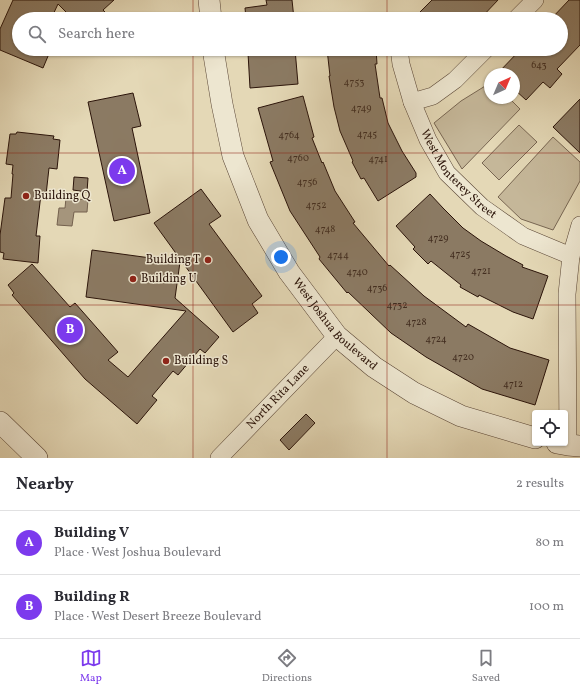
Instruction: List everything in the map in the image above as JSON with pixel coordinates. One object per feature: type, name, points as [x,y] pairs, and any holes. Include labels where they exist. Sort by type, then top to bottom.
[{"type":"street","points":[[209,0],[210,12]]},
{"type":"street","points":[[523,12],[535,0]]},
{"type":"street","name":"West Joshua Boulevard","points":[[214,56],[233,156],[258,220],[289,272],[337,336],[374,367],[414,393],[461,416],[532,437]]},
{"type":"street","name":"West Monterey Street","points":[[400,56],[412,102],[428,140],[447,173],[482,207],[523,236],[571,256]]},
{"type":"street","points":[[412,102],[433,96],[456,80],[479,56]]},
{"type":"street","points":[[568,410],[567,294],[571,256],[580,225]]},
{"type":"street","name":"North Rita Lane","points":[[219,458],[337,336]]},
{"type":"street","points":[[0,422],[37,458]]},
{"type":"shaded area","points":[[484,87],[484,104],[515,104],[520,109],[462,169],[434,123],[461,101]]},
{"type":"shaded area","points":[[519,125],[537,142],[499,180],[482,163]]},
{"type":"shaded area","points":[[553,137],[580,162],[580,181],[553,230],[521,219],[498,197]]},
{"type":"shaded area","points":[[66,198],[88,200],[87,212],[74,212],[72,226],[57,225],[59,208],[65,208]]},
{"type":"building","points":[[13,0],[114,0],[103,10],[105,12],[66,12],[58,4],[54,12],[12,12],[12,55],[0,50],[0,29]]},
{"type":"building","points":[[266,0],[292,0],[293,12],[245,12],[245,8],[267,5]]},
{"type":"building","points":[[432,0],[498,0],[487,12],[420,12]]},
{"type":"building","points":[[569,0],[580,0],[580,45],[557,69],[562,74],[550,88],[543,82],[526,100],[520,94],[520,68],[503,68],[514,56],[568,56],[568,12],[558,12]]},
{"type":"building","points":[[14,56],[48,56],[43,68]]},
{"type":"building","points":[[248,56],[296,56],[298,84],[250,88]]},
{"type":"building","points":[[328,56],[376,56],[377,64],[375,64],[380,98],[382,98],[388,123],[402,151],[416,173],[416,177],[378,201],[364,178],[361,179],[352,162],[353,161],[340,131],[334,107]]},
{"type":"building","points":[[133,93],[141,126],[132,128],[150,213],[114,221],[88,102]]},
{"type":"building","points":[[303,96],[314,137],[312,138],[335,191],[355,222],[353,223],[389,266],[390,265],[424,296],[466,327],[468,324],[510,348],[549,360],[535,405],[482,389],[426,357],[391,333],[348,292],[347,293],[319,259],[320,257],[290,211],[270,162],[273,161],[258,108]]},
{"type":"building","points":[[580,99],[580,153],[553,127]]},
{"type":"building","name":"Building Q","points":[[17,132],[54,136],[53,139],[60,140],[57,169],[49,168],[46,195],[41,194],[36,236],[40,236],[38,263],[3,259],[4,253],[0,252],[0,235],[5,198],[11,198],[13,165],[6,164],[10,134],[16,134]]},
{"type":"building","points":[[74,177],[88,178],[87,192],[73,190]]},
{"type":"building","name":"Building T","points":[[201,189],[221,216],[209,224],[262,296],[252,304],[258,313],[233,332],[154,223]]},
{"type":"building","points":[[430,194],[463,228],[481,241],[523,265],[522,267],[548,276],[533,319],[513,312],[479,295],[478,297],[460,287],[461,285],[431,261],[428,264],[413,249],[415,247],[396,226]]},
{"type":"building","points":[[92,250],[180,262],[175,298],[219,337],[205,353],[200,349],[178,375],[173,371],[152,396],[157,400],[137,424],[85,379],[12,295],[14,293],[8,285],[32,264],[70,307],[75,303],[118,352],[108,360],[128,377],[186,311],[86,297]]},
{"type":"building","points":[[306,414],[315,423],[289,450],[280,440]]},
{"type":"place","name":"Building V","points":[[122,171]]},
{"type":"place","name":"Building Q","points":[[26,196]]},
{"type":"place","name":"Building T","points":[[208,260]]},
{"type":"place","name":"Building U","points":[[133,279]]},
{"type":"place","name":"Building R","points":[[70,330]]},
{"type":"place","name":"Building S","points":[[166,361]]}]
